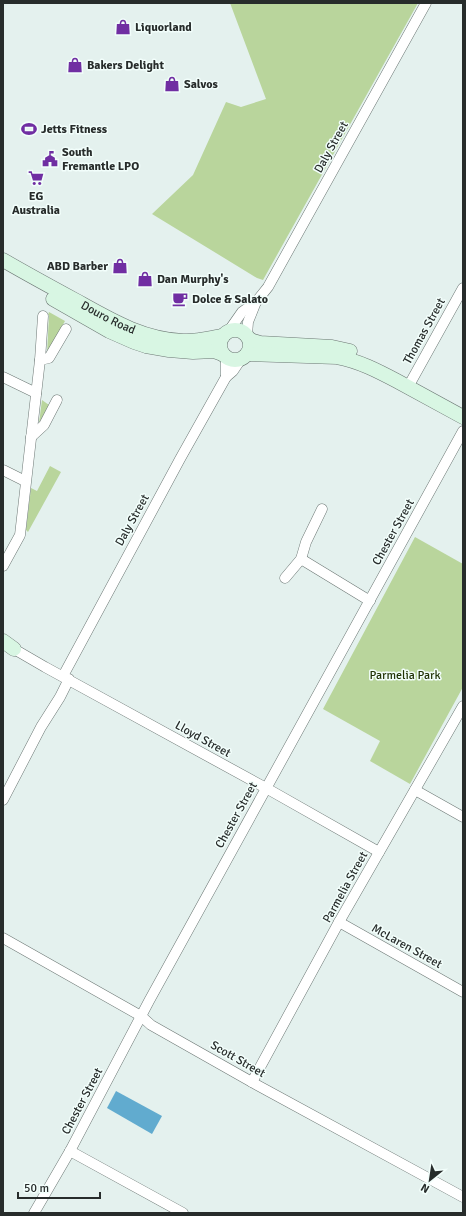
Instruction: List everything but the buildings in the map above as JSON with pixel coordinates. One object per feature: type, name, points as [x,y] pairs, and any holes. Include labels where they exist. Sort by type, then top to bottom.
[{"type":"street","name":"Daly Street","points":[[3,800],[41,727],[60,697],[66,678],[180,459],[226,377],[233,371],[246,347],[248,322],[256,302],[272,281],[426,3]]},
{"type":"street","name":"Douro Road","points":[[3,260],[116,323],[139,333],[184,342],[204,340],[225,334]]},
{"type":"street","name":"Douro Road","points":[[3,271],[109,331],[134,342],[146,346],[169,350],[193,352],[214,351],[224,355]]},
{"type":"street","name":"Thomas Street","points":[[410,383],[463,288]]},
{"type":"street","name":"Daly Street","points":[[225,334],[242,312],[256,302]]},
{"type":"street","points":[[3,566],[20,535],[40,360],[43,316]]},
{"type":"street","points":[[40,360],[49,358],[66,329]]},
{"type":"street","points":[[246,347],[238,330],[225,334],[220,345],[224,355],[231,360],[246,347],[260,343],[332,347],[368,356],[463,417]]},
{"type":"street","name":"Daly Street","points":[[224,355],[226,377]]},
{"type":"street","points":[[3,377],[36,393]]},
{"type":"street","points":[[410,383],[463,407]]},
{"type":"street","points":[[31,437],[44,426],[57,400]]},
{"type":"street","name":"Chester Street","points":[[34,1213],[70,1152],[140,1016],[463,431]]},
{"type":"street","points":[[3,470],[25,481]]},
{"type":"street","points":[[285,578],[301,559],[306,542],[322,509]]},
{"type":"street","points":[[301,559],[370,601]]},
{"type":"street","name":"Lloyd Street","points":[[7,645],[379,852]]},
{"type":"street","name":"Parmelia Street","points":[[252,1082],[339,922],[463,706]]},
{"type":"street","points":[[415,790],[463,817]]},
{"type":"street","name":"McLaren Street","points":[[339,922],[463,992]]},
{"type":"street","name":"Scott Street","points":[[3,938],[140,1016],[151,1025],[252,1082],[463,1197]]},
{"type":"street","points":[[70,1152],[184,1213]]},
{"type":"green space","points":[[230,3],[418,3],[263,280],[257,278],[152,214],[193,175],[226,102],[241,107],[266,99]]},
{"type":"green space","points":[[49,312],[65,321],[47,354],[48,315]]},
{"type":"green space","points":[[42,400],[49,405],[39,423]]},
{"type":"green space","points":[[50,466],[61,472],[28,532],[26,530],[31,488],[37,491]]},
{"type":"green space","name":"Parmelia Park","points":[[415,537],[463,564],[463,687],[410,784],[370,761],[380,741],[323,709]]},
{"type":"water","points":[[116,1091],[162,1116],[152,1134],[107,1108]]},
{"type":"place","name":"Liquorland","points":[[123,27]]},
{"type":"place","name":"Bakers Delight","points":[[75,65]]},
{"type":"place","name":"Salvos","points":[[172,84]]},
{"type":"place","name":"Jetts Fitness","points":[[29,129]]},
{"type":"place","name":"South Fremantle LPO","points":[[50,159]]},
{"type":"place","name":"EG Australia","points":[[36,178]]},
{"type":"place","name":"ABD Barber","points":[[120,266]]},
{"type":"place","name":"Dan Murphy's","points":[[145,279]]},
{"type":"place","name":"Dolce & Salato","points":[[180,299]]}]
